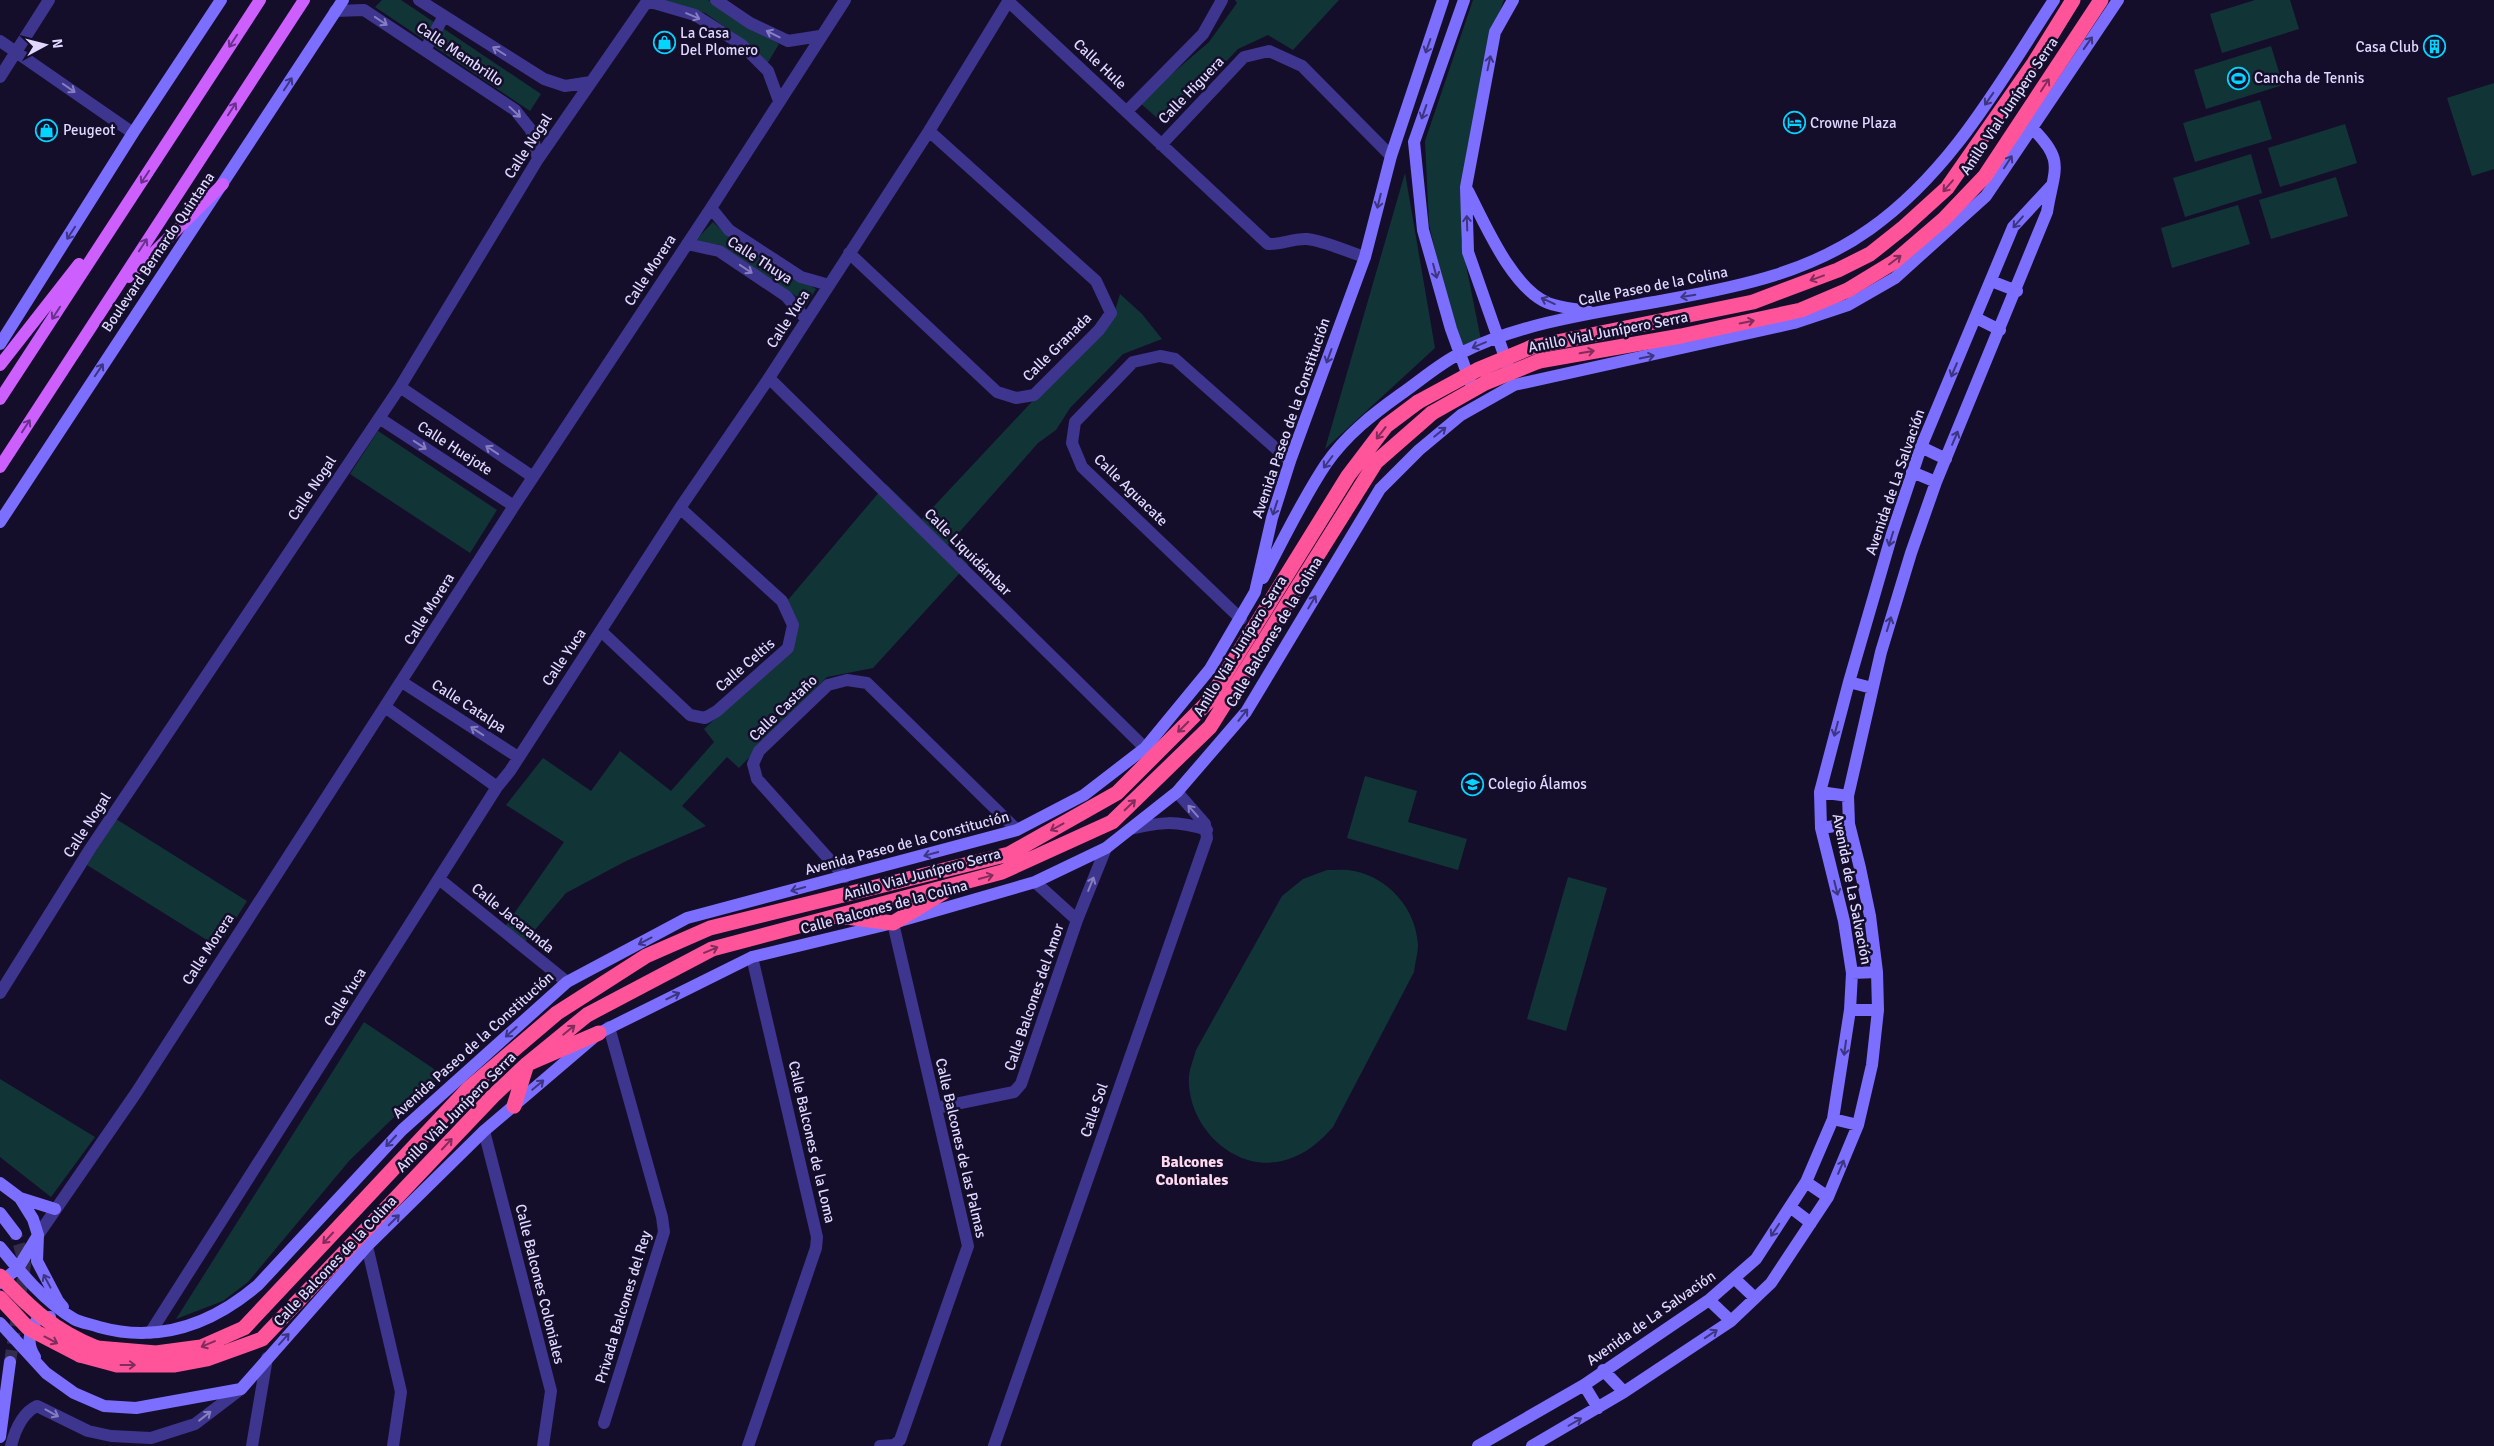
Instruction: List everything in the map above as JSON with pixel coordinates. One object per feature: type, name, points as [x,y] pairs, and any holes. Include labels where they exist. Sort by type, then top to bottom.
[{"type":"highway","name":"Anillo Vial Junípero Serra","points":[[0,1276],[31,1310],[71,1338],[97,1348],[156,1353],[201,1348],[244,1328],[469,1088],[557,1013],[646,956],[710,928],[1009,854],[1118,793],[1208,702],[1348,476],[1386,426],[1418,402],[1477,370],[1754,302],[1838,270],[1870,254],[1904,227],[1947,188],[2034,63],[2073,0]]},
{"type":"highway","name":"Anillo Vial Junípero Serra","points":[[0,1298],[28,1328],[80,1356],[117,1365],[175,1365],[208,1359],[262,1339],[493,1096],[527,1064],[587,1015],[712,949],[1002,872],[1112,822],[1210,727],[1376,462],[1432,413],[1536,354],[1681,336],[1801,310],[1848,290],[1894,262],[1944,219],[1985,176],[2101,0]]},
{"type":"highway","points":[[838,916],[893,923],[958,884]]},
{"type":"highway","points":[[514,1106],[527,1064],[604,1030]]},
{"type":"main road","points":[[0,399],[260,0]]},
{"type":"main road","name":"Boulevard Bernardo Quintana","points":[[0,467],[304,0]]},
{"type":"main road","points":[[111,295],[223,184]]},
{"type":"main road","points":[[0,365],[130,200]]},
{"type":"street","points":[[0,77],[49,0]]},
{"type":"street","points":[[0,344],[133,133],[221,0]]},
{"type":"street","name":"Boulevard Bernardo Quintana","points":[[0,522],[343,0]]},
{"type":"street","name":"Calle Membrillo","points":[[419,0],[544,79],[565,86],[591,82]]},
{"type":"street","points":[[647,0],[695,15],[742,45],[768,71],[779,101]]},
{"type":"street","name":"Calle Nogal","points":[[0,993],[90,849],[400,387],[538,158],[647,0]]},
{"type":"street","points":[[716,0],[750,23],[788,41],[820,36]]},
{"type":"street","name":"Calle Morera","points":[[38,1235],[136,1093],[514,506],[711,208],[820,36],[845,0]]},
{"type":"street","name":"Calle Hule","points":[[1009,1],[1127,111],[1203,34],[1222,0]]},
{"type":"street","name":"Avenida Paseo de la Constitución","points":[[18,1268],[48,1300],[75,1320],[115,1331],[150,1333],[178,1329],[202,1321],[234,1305],[258,1285],[402,1130],[567,982],[687,918],[1017,830],[1084,795],[1145,748],[1210,669],[1255,592],[1272,518],[1290,461],[1365,258],[1391,156],[1443,0]]},
{"type":"street","points":[[1464,0],[1414,142],[1424,230],[1459,354],[1480,404]]},
{"type":"street","points":[[1514,0],[1496,32],[1466,187],[1468,252],[1514,385]]},
{"type":"street","name":"Calle Paseo de la Colina","points":[[1255,592],[1326,464],[1366,420],[1459,354],[1498,337],[1513,333],[1595,313],[1770,278],[1824,256],[1869,230],[1915,193],[1952,153],[2054,0]]},
{"type":"street","points":[[2031,127],[2118,0]]},
{"type":"street","name":"Calle Yuca","points":[[150,1333],[497,787],[601,632],[680,508],[769,378],[848,253],[929,131],[1009,1]]},
{"type":"street","name":"Calle Membrillo","points":[[335,11],[364,10],[515,110],[532,130],[538,158]]},
{"type":"street","points":[[425,50],[444,16]]},
{"type":"street","points":[[0,41],[133,133]]},
{"type":"street","name":"Calle Higuera","points":[[1365,258],[1308,239],[1294,240],[1280,245],[1268,244],[1161,145],[1244,58],[1269,51],[1302,66],[1391,156]]},
{"type":"street","points":[[1127,111],[1161,145]]},
{"type":"street","name":"Avenida de La Salvación","points":[[1532,1446],[1624,1392],[1731,1321],[1771,1283],[1828,1197],[1858,1125],[1872,1065],[1878,1010],[1877,972],[1860,868],[1849,824],[1848,796],[1881,652],[1911,552],[1936,482],[2048,212],[2055,171],[2055,157],[2047,142],[2031,127]]},
{"type":"street","name":"Calle Balcones de la Colina","points":[[241,1389],[367,1246],[484,1131],[604,1030],[752,957],[893,923],[1035,882],[1106,848],[1177,792],[1246,712],[1380,489],[1419,450],[1468,411],[1514,385],[1742,336],[1794,323],[1848,305],[1895,278],[1986,196],[2031,127]]},
{"type":"street","name":"Calle Granada","points":[[848,253],[997,392],[1016,398],[1034,395],[1099,330],[1111,313],[1096,282],[929,131]]},
{"type":"street","name":"Avenida de La Salvación","points":[[1478,1446],[1584,1385],[1710,1300],[1756,1259],[1806,1182],[1833,1119],[1850,1010],[1852,973],[1844,921],[1821,828],[1820,792],[1859,646],[1921,447],[2013,226],[2051,186]]},
{"type":"street","points":[[1466,187],[1498,251],[1527,288],[1547,302],[1595,313]]},
{"type":"street","name":"Calle Thuya","points":[[711,208],[729,230],[801,277],[829,285]]},
{"type":"street","name":"Calle Thuya","points":[[687,244],[720,251],[786,296],[806,319]]},
{"type":"street","points":[[1990,281],[2016,291]]},
{"type":"street","points":[[1976,318],[2000,330]]},
{"type":"street","points":[[1513,333],[1515,360],[1528,382]]},
{"type":"street","name":"Calle Aguacate","points":[[1241,618],[1082,467],[1072,443],[1075,422],[1133,362],[1160,356],[1175,359],[1290,461]]},
{"type":"street","points":[[1445,363],[1459,386],[1468,411]]},
{"type":"street","name":"Calle Liquidámbar","points":[[769,378],[1145,748]]},
{"type":"street","name":"Calle Huejote","points":[[400,387],[533,477]]},
{"type":"street","name":"Calle Huejote","points":[[379,418],[514,506]]},
{"type":"street","points":[[1921,447],[1946,459]]},
{"type":"street","points":[[1912,472],[1936,482]]},
{"type":"street","name":"Calle Celtis","points":[[601,632],[690,715],[705,718],[717,711],[788,648],[793,625],[782,602],[680,508]]},
{"type":"street","points":[[1859,646],[1881,652]]},
{"type":"street","name":"Calle Castaño","points":[[845,877],[758,779],[753,764],[759,752],[828,685],[847,680],[867,683],[1017,830]]},
{"type":"street","name":"Calle Catalpa","points":[[402,682],[518,757]]},
{"type":"street","points":[[1849,682],[1872,688]]},
{"type":"street","points":[[385,707],[497,787]]},
{"type":"street","points":[[1130,829],[1159,823],[1182,822],[1206,830],[1205,824],[1177,792]]},
{"type":"street","points":[[1820,792],[1848,796]]},
{"type":"street","points":[[1821,828],[1849,824]]},
{"type":"street","name":"Calle Sol","points":[[994,1446],[1207,838],[1206,830]]},
{"type":"street","name":"Calle Balcones del Amor","points":[[936,1108],[1014,1092],[1021,1084],[1077,920],[1106,848]]},
{"type":"street","name":"Calle Jacaranda","points":[[439,879],[567,982]]},
{"type":"street","name":"Calle Balcones del Amor","points":[[1035,882],[1077,920]]},
{"type":"street","name":"Calle Balcones de las Palmas","points":[[880,1446],[894,1445],[900,1440],[968,1246],[893,923]]},
{"type":"street","name":"Calle Balcones de la Loma","points":[[748,1446],[816,1248],[818,1237],[752,957]]},
{"type":"street","points":[[1852,973],[1877,972]]},
{"type":"street","points":[[1850,1010],[1878,1010]]},
{"type":"street","name":"Privada Balcones del Rey","points":[[604,1030],[662,1217],[664,1232],[604,1423]]},
{"type":"street","points":[[1833,1119],[1858,1125]]},
{"type":"street","name":"Calle Balcones Coloniales","points":[[484,1131],[551,1391],[543,1446]]},
{"type":"street","points":[[1806,1182],[1828,1197]]},
{"type":"street","points":[[0,1183],[20,1198],[55,1209]]},
{"type":"street","points":[[20,1198],[33,1219],[38,1235],[37,1261],[58,1300],[75,1320]]},
{"type":"street","points":[[1790,1207],[1811,1224]]},
{"type":"street","points":[[0,1213],[16,1234]]},
{"type":"street","points":[[0,1283],[18,1268],[38,1235]]},
{"type":"street","points":[[367,1246],[401,1392],[393,1446]]},
{"type":"street","points":[[0,1247],[18,1268]]},
{"type":"street","points":[[1735,1279],[1755,1298]]},
{"type":"street","points":[[0,1306],[8,1299],[24,1297],[75,1320]]},
{"type":"street","points":[[1710,1300],[1731,1321]]},
{"type":"street","points":[[46,1373],[29,1347],[30,1330],[38,1318],[75,1320]]},
{"type":"street","points":[[0,1323],[46,1373],[74,1393],[104,1406],[120,1408],[163,1404],[241,1389]]},
{"type":"street","points":[[252,1446],[267,1358]]},
{"type":"street","points":[[0,1437],[10,1362]]},
{"type":"street","points":[[1604,1370],[1624,1392]]},
{"type":"street","points":[[1584,1385],[1598,1408]]},
{"type":"street","points":[[12,1446],[22,1419],[29,1410],[37,1406],[110,1441],[151,1438],[172,1433],[195,1424],[241,1389]]},
{"type":"green space","points":[[382,0],[401,0],[541,94],[530,111],[375,7]]},
{"type":"green space","points":[[660,0],[708,0],[779,44],[767,64],[745,41],[705,13]]},
{"type":"green space","points":[[1235,0],[1339,0],[1293,50],[1268,35],[1238,49],[1165,125],[1139,102],[1209,42],[1237,3]]},
{"type":"green space","points":[[1473,0],[1504,0],[1494,27],[1467,150],[1461,240],[1481,340],[1462,347],[1442,282],[1429,224],[1425,141]]},
{"type":"green space","name":"Cancha de Tennis","points":[[2255,0],[2290,0],[2299,29],[2222,53],[2210,14]]},
{"type":"green space","name":"Cancha de Tennis","points":[[2271,46],[2283,85],[2206,109],[2194,70]]},
{"type":"green space","points":[[2494,83],[2494,169],[2472,176],[2447,98]]},
{"type":"green space","name":"Cancha de Tennis","points":[[2260,100],[2272,139],[2195,162],[2183,123]]},
{"type":"green space","name":"Cancha de Tennis","points":[[2345,124],[2357,163],[2280,187],[2268,148]]},
{"type":"green space","points":[[2251,154],[2262,193],[2185,217],[2173,178]]},
{"type":"green space","points":[[1405,173],[1435,348],[1325,449]]},
{"type":"green space","points":[[2336,177],[2348,216],[2271,239],[2259,200]]},
{"type":"green space","points":[[2238,205],[2250,244],[2172,268],[2161,228]]},
{"type":"green space","points":[[713,222],[731,239],[816,289],[804,309],[797,297],[720,245],[695,241]]},
{"type":"green space","points":[[1120,294],[1142,314],[1162,339],[1123,354],[1070,408],[1056,430],[1038,443],[948,545],[968,564],[873,668],[827,677],[739,768],[727,757],[682,806],[706,826],[626,861],[566,893],[523,944],[504,928],[564,842],[506,805],[543,758],[591,791],[620,751],[671,791],[714,742],[704,729],[790,649],[788,600],[886,484],[922,519],[1114,314]]},
{"type":"green space","points":[[378,431],[497,510],[470,553],[350,474]]},
{"type":"green space","points":[[1365,776],[1417,791],[1408,822],[1467,839],[1458,870],[1347,838]]},
{"type":"green space","points":[[116,819],[247,901],[218,947],[87,865]]},
{"type":"green space","points":[[1327,870],[1351,870],[1367,875],[1378,880],[1398,897],[1412,919],[1416,932],[1418,948],[1414,972],[1333,1127],[1306,1151],[1294,1157],[1274,1162],[1255,1162],[1237,1155],[1220,1145],[1207,1131],[1197,1114],[1190,1096],[1190,1069],[1196,1050],[1282,896],[1303,879]]},
{"type":"green space","points":[[1568,877],[1607,888],[1566,1031],[1527,1019]]},
{"type":"green space","points":[[364,1022],[443,1075],[390,1121],[349,1161],[248,1282],[223,1301],[176,1319]]},
{"type":"green space","points":[[0,1079],[95,1137],[51,1197],[0,1157]]},
{"type":"tunnel","points":[[10,1362],[25,1265],[16,1234]]},
{"type":"place","name":"La Casa Del Plomero","points":[[664,42]]},
{"type":"place","name":"Casa Club","points":[[2435,47]]},
{"type":"place","name":"Cancha de Tennis","points":[[2238,78]]},
{"type":"place","name":"Crowne Plaza","points":[[1794,123]]},
{"type":"place","name":"Peugeot","points":[[47,130]]},
{"type":"place","name":"Colegio Álamos","points":[[1472,784]]},
{"type":"district","name":"Balcones Coloniales","points":[[1192,1171]]}]
